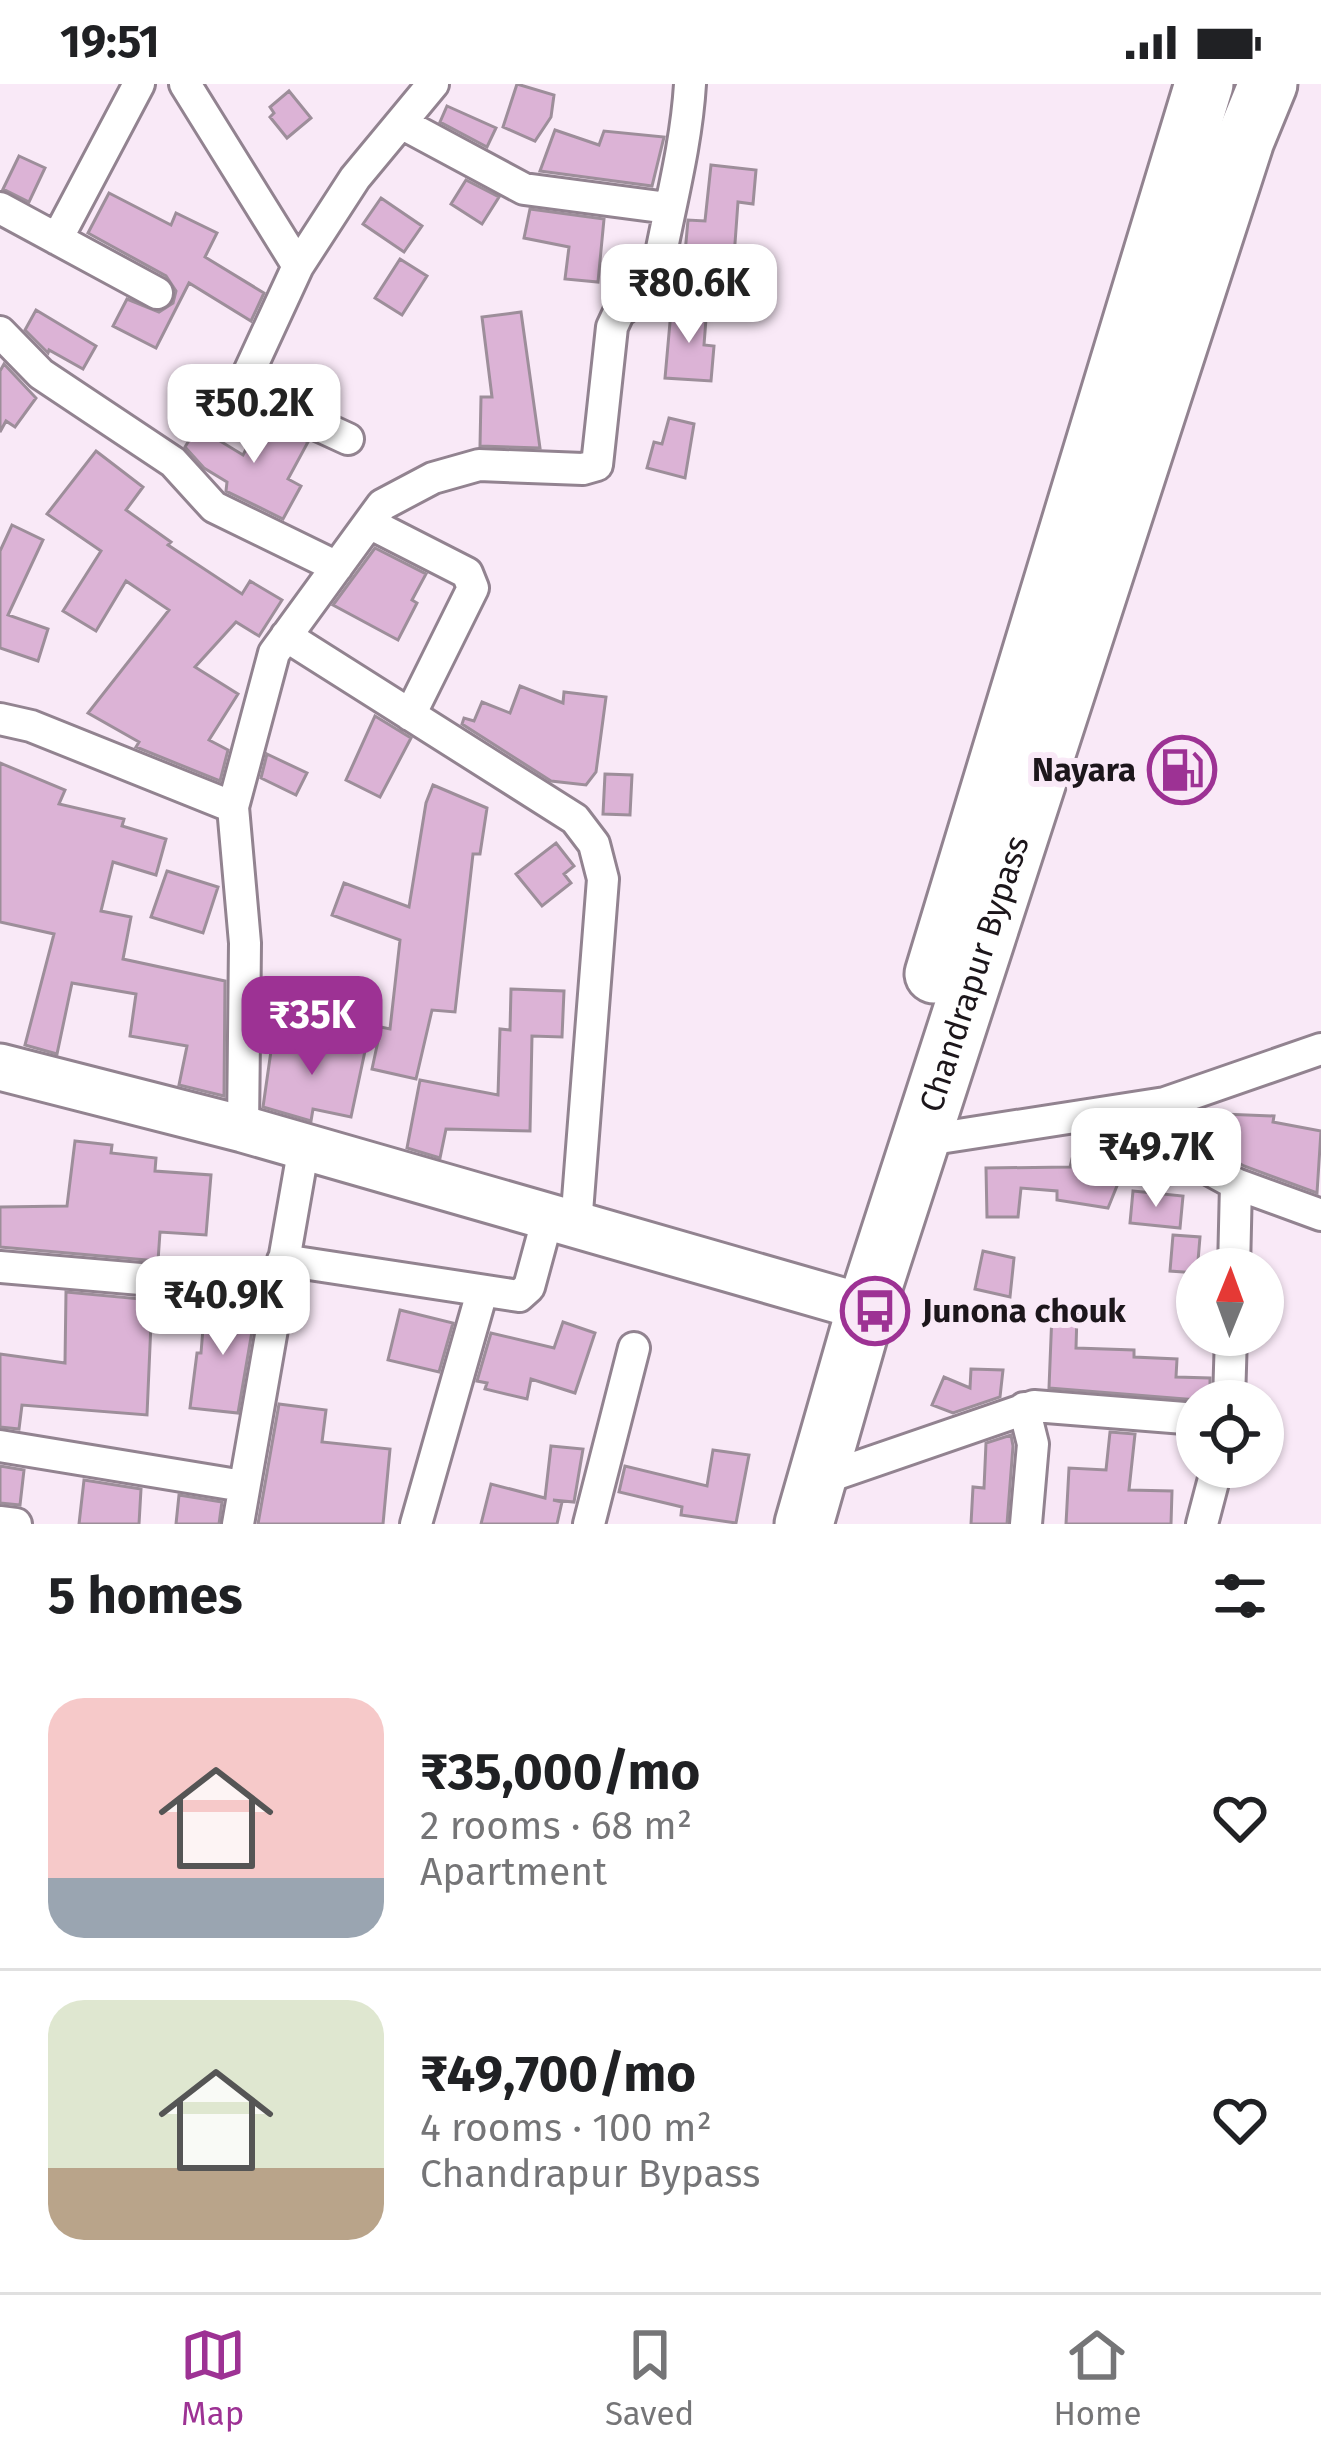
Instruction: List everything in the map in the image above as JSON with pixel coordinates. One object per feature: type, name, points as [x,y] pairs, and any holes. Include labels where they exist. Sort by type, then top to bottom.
[{"type":"highway","name":"Chandrapur Bypass","points":[[810,1503],[850,1304],[1205,84]]},
{"type":"highway","name":"Chandrapur Bypass","points":[[770,1524],[850,1304],[920,1141],[1244,140],[1268,84]]},
{"type":"main road","points":[[0,1067],[304,1146],[850,1304]]},
{"type":"street","points":[[57,239],[139,84]]},
{"type":"street","points":[[185,84],[298,266]]},
{"type":"street","points":[[348,439],[250,394],[243,385],[298,266],[355,178],[433,84]]},
{"type":"street","points":[[243,1129],[244,943],[232,807],[274,652],[382,505],[433,478],[479,466],[597,466],[612,327],[619,312],[655,286],[687,134],[690,84]]},
{"type":"street","points":[[1205,84],[1244,140]]},
{"type":"street","points":[[403,124],[524,189],[668,208]]},
{"type":"street","points":[[0,208],[157,293]]},
{"type":"street","points":[[0,332],[41,374],[173,462],[214,508],[337,567]]},
{"type":"street","points":[[369,524],[472,579],[472,597],[410,715]]},
{"type":"street","points":[[0,1267],[282,1275],[514,1297],[526,1292],[562,1221],[603,879],[585,828],[286,636]]},
{"type":"street","points":[[0,719],[31,726],[232,807]]},
{"type":"street","points":[[920,1141],[1165,1103],[1321,1049]]},
{"type":"street","points":[[1106,1113],[1236,1184],[1321,1215]]},
{"type":"street","points":[[238,1524],[304,1146]]},
{"type":"street","points":[[1234,1248],[1236,1184]]},
{"type":"street","points":[[416,1524],[482,1292]]},
{"type":"street","points":[[589,1524],[634,1348]]},
{"type":"street","points":[[810,1503],[1024,1408],[1042,1405],[1176,1417]]},
{"type":"street","points":[[1024,1408],[1033,1444],[1027,1524]]},
{"type":"street","points":[[0,1446],[243,1486]]},
{"type":"street","points":[[1202,1524],[1211,1488]]},
{"type":"street","points":[[0,1522],[16,1524]]},
{"type":"building","points":[[517,84],[554,95],[551,117],[535,141],[503,127]]},
{"type":"building","points":[[289,91],[311,118],[287,138],[270,117],[274,113],[270,107]]},
{"type":"building","points":[[447,106],[496,128],[487,147],[440,122]]},
{"type":"building","points":[[555,130],[599,145],[604,131],[664,137],[652,186],[540,171]]},
{"type":"building","points":[[19,156],[45,168],[29,202],[3,189]]},
{"type":"building","points":[[711,165],[756,170],[753,204],[738,202],[734,257],[685,253],[688,220],[705,221]]},
{"type":"building","points":[[466,180],[499,197],[482,224],[451,204]]},
{"type":"building","points":[[109,193],[171,225],[176,213],[217,233],[205,257],[264,293],[251,321],[189,283],[156,348],[113,326],[127,299],[159,312],[173,303],[176,291],[166,276],[88,233]]},
{"type":"building","points":[[381,198],[422,226],[404,252],[363,224]]},
{"type":"building","points":[[530,209],[604,219],[598,282],[565,279],[569,247],[524,238]]},
{"type":"building","points":[[400,259],[427,276],[402,315],[375,298]]},
{"type":"building","points":[[707,306],[704,345],[714,346],[711,381],[665,378],[671,311]]},
{"type":"building","points":[[36,310],[96,346],[83,369],[48,353],[25,330]]},
{"type":"building","points":[[521,312],[540,448],[480,446],[481,397],[492,397],[482,317]]},
{"type":"building","points":[[4,364],[36,398],[15,427],[6,421],[0,432],[0,371]]},
{"type":"building","points":[[669,418],[694,424],[685,478],[647,468],[654,442],[662,444]]},
{"type":"building","points":[[261,421],[308,442],[288,479],[301,486],[283,519],[226,491],[227,482],[204,468],[185,447],[197,427],[243,455]]},
{"type":"building","points":[[96,451],[143,487],[126,510],[171,542],[168,545],[242,594],[250,581],[282,600],[259,636],[236,622],[195,667],[238,694],[209,740],[228,750],[220,781],[136,747],[139,742],[88,713],[169,610],[126,581],[96,631],[63,611],[101,551],[47,514]]},
{"type":"building","points":[[12,525],[43,540],[8,615],[48,629],[38,661],[0,648],[0,551]]},
{"type":"building","points":[[375,548],[426,574],[398,640],[333,605]]},
{"type":"building","points":[[520,686],[563,703],[564,692],[606,697],[596,772],[586,785],[551,781],[462,724],[464,718],[474,721],[482,702],[510,713]]},
{"type":"building","points":[[375,716],[411,738],[380,797],[346,780]]},
{"type":"building","points":[[267,754],[307,773],[296,795],[261,778]]},
{"type":"building","points":[[0,763],[65,790],[59,804],[124,819],[122,826],[166,839],[156,875],[113,862],[101,911],[131,917],[123,959],[225,981],[224,1096],[179,1085],[187,1046],[130,1036],[136,994],[72,983],[57,1054],[25,1045],[54,934],[0,922]]},
{"type":"building","points":[[605,774],[632,775],[630,815],[603,814]]},
{"type":"building","points":[[433,785],[487,808],[480,854],[473,854],[455,1012],[432,1010],[416,1079],[372,1069],[381,1027],[390,1029],[400,940],[332,915],[344,883],[409,907]]},
{"type":"building","points":[[556,843],[574,866],[564,874],[571,883],[542,906],[516,874]]},
{"type":"building","points":[[167,871],[218,887],[203,933],[151,917]]},
{"type":"building","points":[[511,989],[564,991],[562,1037],[532,1036],[530,1131],[446,1129],[440,1158],[407,1148],[420,1080],[498,1095],[500,1029],[510,1030]]},
{"type":"building","points":[[273,1037],[365,1051],[351,1117],[313,1109],[311,1121],[263,1107]]},
{"type":"building","points":[[1197,1113],[1274,1116],[1273,1122],[1321,1131],[1317,1193],[1244,1166],[1183,1132],[1185,1117]]},
{"type":"building","points":[[75,1141],[112,1145],[111,1153],[156,1158],[155,1171],[211,1175],[206,1235],[160,1232],[158,1261],[0,1247],[0,1207],[67,1206]]},
{"type":"building","points":[[1072,1159],[1125,1166],[1108,1208],[1057,1200],[1057,1191],[1021,1188],[1018,1217],[987,1217],[986,1168],[1070,1167]]},
{"type":"building","points":[[1133,1191],[1183,1196],[1180,1228],[1130,1223]]},
{"type":"building","points":[[1173,1235],[1200,1237],[1199,1248],[1176,1248],[1176,1271],[1170,1271]]},
{"type":"building","points":[[983,1251],[1014,1258],[1010,1297],[975,1289]]},
{"type":"building","points":[[66,1292],[152,1300],[147,1415],[22,1405],[19,1429],[0,1427],[0,1354],[65,1363]]},
{"type":"building","points":[[205,1304],[256,1308],[238,1413],[190,1408]]},
{"type":"building","points":[[400,1310],[453,1323],[439,1372],[388,1360]]},
{"type":"building","points":[[1052,1313],[1077,1314],[1076,1348],[1134,1350],[1134,1357],[1177,1359],[1176,1377],[1210,1378],[1176,1380],[1176,1398],[1049,1388]]},
{"type":"building","points":[[563,1322],[595,1333],[575,1393],[531,1379],[527,1399],[485,1389],[487,1383],[477,1381],[491,1333],[554,1348]]},
{"type":"building","points":[[971,1369],[1003,1370],[1000,1397],[953,1413],[932,1405],[944,1377],[970,1388]]},
{"type":"building","points":[[279,1404],[326,1410],[322,1442],[390,1449],[383,1524],[258,1524]]},
{"type":"building","points":[[1110,1432],[1135,1434],[1129,1490],[1172,1491],[1171,1524],[1066,1524],[1069,1468],[1106,1470]]},
{"type":"building","points":[[1011,1435],[1007,1524],[971,1524],[973,1487],[984,1488],[986,1443]]},
{"type":"building","points":[[551,1446],[583,1449],[574,1502],[553,1500],[562,1502],[557,1524],[481,1524],[491,1484],[545,1498]]},
{"type":"building","points":[[713,1450],[749,1455],[736,1523],[681,1515],[682,1507],[619,1492],[625,1466],[707,1486]]},
{"type":"building","points":[[0,1466],[24,1470],[20,1505],[0,1503]]},
{"type":"building","points":[[84,1480],[141,1489],[139,1524],[79,1524]]},
{"type":"building","points":[[179,1495],[222,1502],[219,1524],[176,1524]]},
{"type":"place","name":"Nayara","points":[[1182,770]]},
{"type":"place","name":"Junona chouk","points":[[875,1311]]}]
